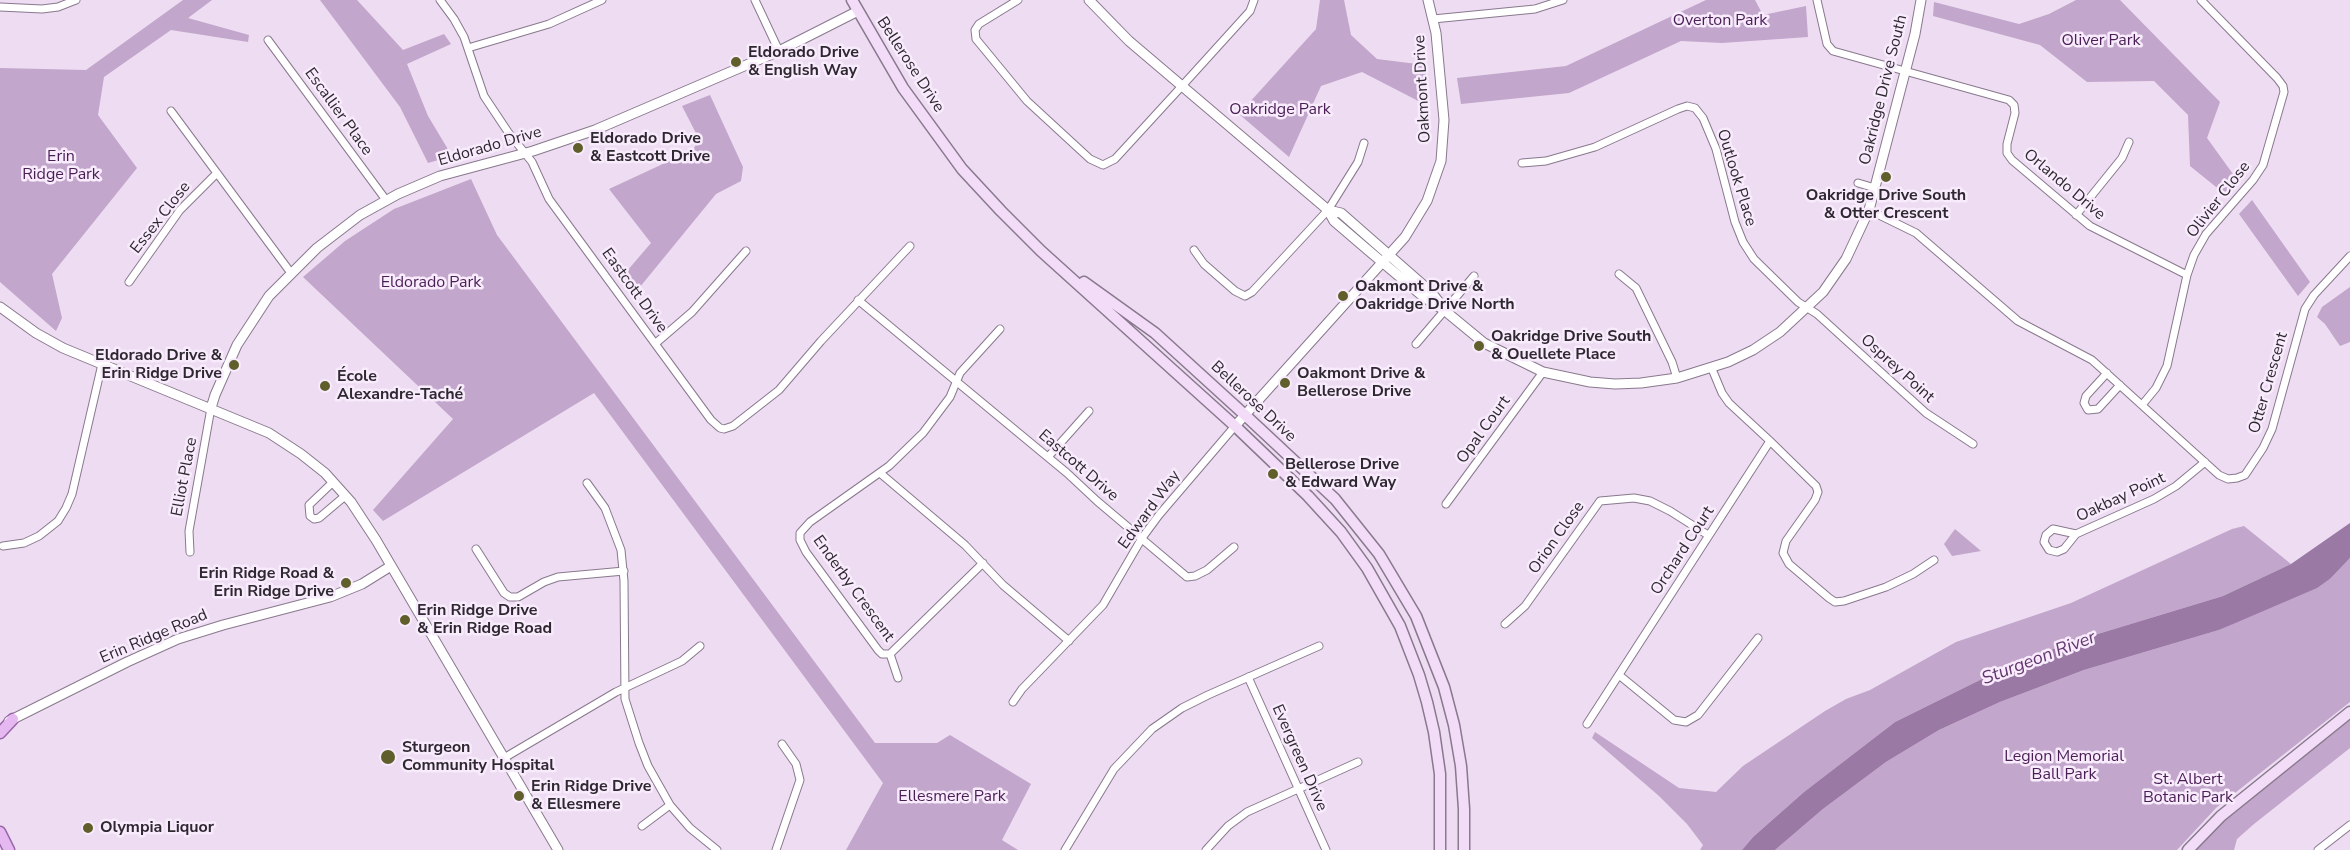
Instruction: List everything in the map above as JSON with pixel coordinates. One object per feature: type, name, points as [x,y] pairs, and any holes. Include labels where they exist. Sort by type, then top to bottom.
[{"type":"main road","name":"Bellerose Drive","points":[[852,0],[903,88],[962,169],[1041,251],[1235,426],[1308,496],[1341,532],[1379,587],[1400,626],[1419,675],[1434,732],[1441,796],[1440,850]]},
{"type":"main road","name":"Bellerose Drive","points":[[1041,251],[1155,333],[1335,499],[1379,554],[1416,616],[1436,663],[1454,725],[1463,787],[1464,850]]},
{"type":"main road","points":[[2188,850],[2221,816],[2350,712]]},
{"type":"main road","points":[[0,733],[13,719]]},
{"type":"main road","points":[[0,832],[9,850]]},
{"type":"street","points":[[0,7],[42,9],[58,7],[76,0]]},
{"type":"street","name":"Eastcott Drive","points":[[440,0],[454,19],[468,48],[476,78],[484,96],[532,162],[554,206],[711,420],[720,428],[729,428],[779,390],[858,300],[910,246]]},
{"type":"street","points":[[468,48],[549,24],[602,0]]},
{"type":"street","points":[[755,0],[779,51]]},
{"type":"street","points":[[1018,0],[979,24],[975,30],[976,39],[1018,92],[1094,162],[1106,164],[1114,159],[1250,11],[1254,0]]},
{"type":"street","name":"Oakridge Drive South","points":[[1089,0],[1119,32],[1328,210],[1335,221],[1386,259],[1425,298],[1444,310],[1484,343],[1543,372],[1590,382],[1615,384],[1677,378],[1712,369],[1742,356],[1767,341],[1807,308],[1827,287],[1842,266],[1869,210],[1906,71],[1921,0]]},
{"type":"street","name":"Oakmont Drive","points":[[1235,426],[1405,237],[1436,180],[1441,161],[1443,110],[1433,19],[1428,0]]},
{"type":"street","points":[[1433,19],[1535,9],[1563,0]]},
{"type":"street","points":[[1817,0],[1827,44],[1833,51],[1906,71]]},
{"type":"street","name":"Olivier Close","points":[[2142,405],[2156,388],[2167,366],[2187,275],[2200,243],[2263,165],[2284,90],[2277,78],[2200,0]]},
{"type":"street","name":"Eldorado Drive","points":[[211,408],[226,368],[244,332],[270,296],[291,273],[343,227],[386,200],[440,176],[525,153],[595,130],[779,51],[858,11]]},
{"type":"street","name":"Escallier Place","points":[[268,40],[386,200]]},
{"type":"street","name":"Orlando Drive","points":[[1906,71],[2009,100],[2014,105],[2015,113],[2007,144],[2009,156],[2076,215],[2098,231],[2187,275]]},
{"type":"street","name":"Outlook Place","points":[[1522,163],[1546,161],[1595,147],[1682,107],[1695,108],[1703,118],[1719,157],[1732,212],[1743,242],[1768,275],[1807,308]]},
{"type":"street","points":[[171,111],[291,273]]},
{"type":"street","points":[[1194,250],[1204,264],[1233,290],[1241,295],[1249,295],[1328,210],[1358,162],[1364,142]]},
{"type":"street","points":[[2076,215],[2122,158],[2129,142]]},
{"type":"street","name":"Essex Close","points":[[129,282],[180,210],[217,173]]},
{"type":"street","name":"Oakridge Drive South","points":[[1858,183],[1875,188]]},
{"type":"street","name":"Otter Crescent","points":[[1869,210],[1916,233],[2018,321],[2083,355],[2107,373],[2218,475],[2228,479],[2241,477],[2251,468],[2263,448],[2272,429],[2305,309],[2314,295],[2350,256]]},
{"type":"street","points":[[656,343],[692,312],[746,251]]},
{"type":"street","points":[[1619,274],[1636,288],[1672,362],[1677,378]]},
{"type":"street","points":[[1416,344],[1474,276]]},
{"type":"street","name":"Eastcott Drive","points":[[858,300],[1190,578],[1207,570],[1234,547]]},
{"type":"street","name":"Osprey Point","points":[[1807,308],[1817,314],[1926,413],[1974,444]]},
{"type":"street","points":[[1,311],[53,342],[278,438],[314,463],[345,496],[364,522],[558,850]]},
{"type":"street","name":"Enderby Crescent","points":[[983,563],[890,654],[882,654],[806,552],[800,540],[800,533],[810,522],[894,462],[937,417],[950,398],[960,373],[1000,329]]},
{"type":"street","points":[[3,546],[24,543],[39,536],[52,526],[66,508],[72,494],[102,364]]},
{"type":"street","points":[[1712,369],[1729,404],[1816,486],[1818,492],[1815,500],[1786,542],[1783,553],[1789,564],[1835,602],[1886,587],[1913,574],[1934,560]]},
{"type":"street","name":"Opal Court","points":[[1446,504],[1543,372]]},
{"type":"street","points":[[2107,373],[2086,396],[2084,403],[2088,410],[2098,409],[2120,386]]},
{"type":"street","name":"Elliot Place","points":[[189,552],[189,531],[211,408]]},
{"type":"street","points":[[1048,457],[1089,411]]},
{"type":"street","name":"Edward Way","points":[[1013,702],[1022,689],[1107,599],[1142,538],[1173,497],[1235,426]]},
{"type":"street","name":"Orchard Court","points":[[1587,724],[1770,441]]},
{"type":"street","name":"Oakbay Point","points":[[2076,534],[2053,529],[2046,535],[2044,542],[2049,549],[2057,552],[2064,549],[2076,534],[2166,494],[2205,462]]},
{"type":"street","points":[[880,473],[965,545],[1003,585],[1069,641]]},
{"type":"street","points":[[333,482],[309,505],[310,516],[314,519],[319,518],[345,496]]},
{"type":"street","points":[[587,483],[602,502],[613,524],[621,550],[624,571],[626,705],[639,743],[648,766],[669,805],[690,828],[717,850]]},
{"type":"street","name":"Orion Close","points":[[1505,624],[1525,606],[1592,509],[1602,500],[1634,498],[1650,501],[1708,536]]},
{"type":"street","name":"Enderby Crescent","points":[[792,529],[800,533]]},
{"type":"street","points":[[476,549],[504,593],[510,597],[518,597],[558,577],[624,571]]},
{"type":"street","name":"Erin Ridge Road","points":[[0,726],[178,639],[330,597],[362,584],[391,566]]},
{"type":"street","points":[[1619,675],[1674,720],[1686,722],[1698,715],[1758,638]]},
{"type":"street","points":[[504,758],[625,688],[682,662],[700,646]]},
{"type":"street","points":[[1065,850],[1109,775],[1136,744],[1182,708],[1319,646]]},
{"type":"street","name":"Enderby Crescent","points":[[890,654],[898,678]]},
{"type":"street","name":"Evergreen Drive","points":[[1248,677],[1326,850]]},
{"type":"street","points":[[776,850],[800,780],[796,764],[782,744]]},
{"type":"street","points":[[1206,850],[1216,837],[1237,819],[1261,805],[1358,762]]},
{"type":"street","points":[[642,826],[669,805]]},
{"type":"street","points":[[2318,850],[2350,825]]},
{"type":"green space","name":"Erin Ridge Park","points":[[183,0],[212,0],[188,18],[249,35],[248,42],[171,30],[104,77],[98,115],[137,168],[52,274],[62,318],[56,331],[0,282],[0,68],[86,70]]},
{"type":"green space","points":[[320,0],[357,0],[403,50],[444,34],[451,44],[407,64],[428,116],[452,156],[428,163],[400,107]]},
{"type":"green space","name":"Oakridge Park","points":[[1320,0],[1344,0],[1351,35],[1377,59],[1425,65],[1428,106],[1362,72],[1321,86],[1289,157],[1239,114],[1316,29]]},
{"type":"green space","name":"Overton Park","points":[[1706,0],[1755,0],[1763,15],[1806,6],[1808,37],[1722,43],[1681,41],[1569,93],[1461,104],[1457,78],[1566,66]]},
{"type":"green space","name":"Oliver Park","points":[[2076,0],[2120,0],[2220,102],[2207,138],[2238,181],[2226,195],[2190,166],[2188,115],[2154,81],[2087,82],[2040,45],[1933,16],[1934,2],[2019,24],[2049,14]]},
{"type":"green space","points":[[710,95],[743,167],[741,181],[716,194],[635,293],[621,278],[651,243],[609,189],[693,150],[699,139],[682,106]]},
{"type":"green space","name":"Eldorado Park","points":[[471,179],[497,235],[875,743],[937,743],[950,735],[1031,784],[1002,840],[1018,850],[846,850],[883,783],[594,393],[383,521],[373,510],[453,419],[303,277],[345,241],[394,209]]},
{"type":"green space","points":[[2252,200],[2310,282],[2298,296],[2239,214]]},
{"type":"green space","points":[[2350,287],[2350,342],[2340,346],[2325,324],[2317,317],[2322,307]]},
{"type":"green space","points":[[2244,526],[2291,564],[2223,596],[2068,643],[1992,674],[1895,722],[1804,792],[1753,837],[1742,850],[1700,850],[1703,845],[1687,824],[1659,796],[1592,738],[1595,732],[1679,788],[1716,792],[1743,766],[1825,711],[1846,699],[1870,690],[1956,642],[2071,603],[2232,529]]},
{"type":"green space","points":[[1955,529],[1981,551],[1952,556],[1944,544]]},
{"type":"green space","name":"Legion Memorial Ball Park","points":[[2350,558],[2350,702],[2216,808],[2177,850],[1775,850],[1823,809],[1886,762],[1939,730],[2000,702],[2084,670],[2219,630],[2331,578]]},
{"type":"green space","points":[[2350,719],[2350,748],[2254,824],[2237,839],[2234,850],[2196,850],[2226,819]]},
{"type":"water","name":"Sturgeon River","points":[[2350,523],[2350,558],[2331,578],[2317,588],[2219,630],[2084,670],[2000,702],[1939,730],[1886,762],[1823,809],[1775,850],[1742,850],[1753,837],[1804,792],[1895,722],[1992,674],[2068,643],[2223,596],[2291,564]]},
{"type":"place","name":"Eldorado Drive & English Way","points":[[736,62]]},
{"type":"place","name":"Eldorado Drive & Eastcott Drive","points":[[578,148]]},
{"type":"place","name":"Oakridge Drive South & Otter Crescent","points":[[1886,177]]},
{"type":"place","name":"Oakmont Drive & Oakridge Drive North","points":[[1343,296]]},
{"type":"place","name":"Oakridge Drive South & Ouellete Place","points":[[1479,346]]},
{"type":"place","name":"Eldorado Drive & Erin Ridge Drive","points":[[234,365]]},
{"type":"place","name":"Oakmont Drive & Bellerose Drive","points":[[1285,383]]},
{"type":"place","name":"École Alexandre-Taché","points":[[325,386]]},
{"type":"place","name":"Bellerose Drive & Edward Way","points":[[1273,474]]},
{"type":"place","name":"Erin Ridge Road & Erin Ridge Drive","points":[[346,583]]},
{"type":"place","name":"Erin Ridge Drive & Erin Ridge Road","points":[[405,620]]},
{"type":"place","name":"Sturgeon Community Hospital","points":[[388,757]]},
{"type":"place","name":"Erin Ridge Drive & Ellesmere","points":[[519,796]]},
{"type":"place","name":"Olympia Liquor","points":[[88,828]]},
{"type":"park label","name":"St. Albert Botanic Park","points":[[2188,789]]},
{"type":"park label","name":"Ellesmere Park","points":[[952,797]]}]
